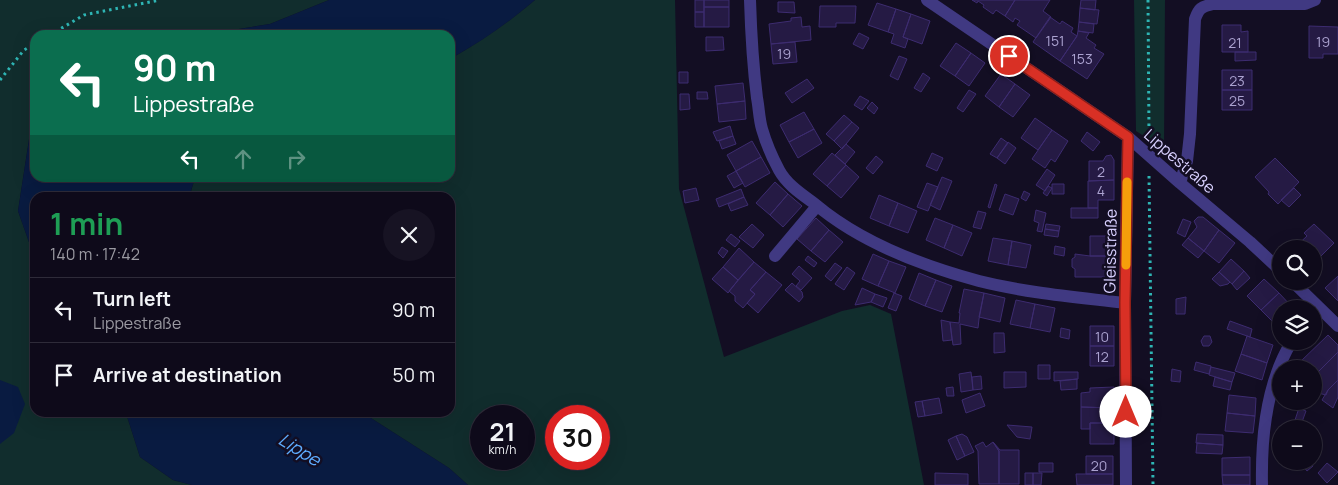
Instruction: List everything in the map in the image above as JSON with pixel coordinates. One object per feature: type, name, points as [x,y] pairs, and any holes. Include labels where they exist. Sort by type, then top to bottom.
[{"type":"street","points":[[750,0],[753,55],[761,128],[781,173],[792,186],[858,234],[894,252],[932,266],[979,281],[1037,292],[1125,303]]},
{"type":"street","name":"Lippestraße","points":[[928,0],[1128,137],[1272,263]]},
{"type":"street","points":[[1180,183],[1187,161],[1190,134],[1195,19],[1198,10],[1203,6],[1213,4],[1305,4],[1315,0]]},
{"type":"street","name":"Gleisstraße","points":[[1126,485],[1125,303],[1128,137]]},
{"type":"street","points":[[775,256],[817,206]]},
{"type":"street","points":[[1299,290],[1308,300]]},
{"type":"street","points":[[1322,314],[1338,326]]},
{"type":"street","points":[[1262,485],[1266,418],[1273,382],[1287,350]]},
{"type":"path","points":[[58,30],[84,15],[160,0]]},
{"type":"path","points":[[1148,0],[1148,156],[1153,485]]},
{"type":"path","points":[[0,80],[24,50],[30,47]]},
{"type":"green space","points":[[0,0],[329,0],[270,24],[233,30],[30,30],[30,133],[18,211],[30,245],[30,417],[127,417],[140,457],[173,480],[192,485],[0,485]]},
{"type":"green space","points":[[535,0],[675,0],[679,189],[724,357],[842,311],[870,305],[891,314],[924,485],[468,485],[449,468],[369,417],[455,417],[455,192],[191,192],[194,182],[455,182],[455,56]]},
{"type":"green space","points":[[1134,0],[1165,0],[1164,149],[1136,131]]},
{"type":"water","points":[[329,0],[535,0],[494,32],[455,56],[455,30],[233,30],[270,24]]},
{"type":"water","points":[[30,133],[30,182],[194,182],[191,192],[30,192],[30,245],[18,211]]},
{"type":"water","points":[[0,380],[18,387],[25,404],[14,433],[0,444]]},
{"type":"water","name":"Lippe","points":[[127,417],[369,417],[449,468],[468,485],[192,485],[173,480],[140,457]]},
{"type":"building","points":[[695,0],[704,0],[704,12],[695,12]]},
{"type":"building","points":[[704,0],[729,0],[729,7],[704,7]]},
{"type":"building","points":[[972,0],[1015,0],[1005,16],[996,10],[993,14],[978,1],[977,3]]},
{"type":"building","points":[[1015,0],[1050,0],[1043,11],[1051,17],[1036,38],[1017,25],[1020,21],[1015,18],[1013,22],[1005,16]]},
{"type":"building","points":[[1081,0],[1096,0],[1095,10],[1080,8]]},
{"type":"building","points":[[778,2],[794,2],[795,13],[778,12]]},
{"type":"building","points":[[877,3],[896,9],[888,32],[868,25]]},
{"type":"building","points":[[820,6],[856,6],[855,23],[836,23],[836,27],[819,27]]},
{"type":"building","points":[[704,7],[729,7],[729,27],[704,27]]},
{"type":"building","points":[[1080,8],[1099,10],[1097,24],[1079,22]]},
{"type":"building","points":[[896,9],[911,14],[903,37],[908,39],[905,48],[891,43],[894,34],[888,32]]},
{"type":"building","points":[[695,12],[704,12],[704,27],[695,27]]},
{"type":"building","points":[[911,14],[930,21],[922,44],[903,37]]},
{"type":"building","points":[[801,17],[802,27],[810,26],[811,40],[771,44],[769,24],[791,21],[791,18]]},
{"type":"building","points":[[1050,17],[1060,24],[1062,21],[1073,28],[1071,32],[1077,36],[1060,61],[1033,42]]},
{"type":"building","points":[[1079,22],[1094,24],[1093,33],[1078,31]]},
{"type":"building","points":[[1222,25],[1241,25],[1241,32],[1248,31],[1248,52],[1222,52]]},
{"type":"building","points":[[1309,26],[1338,27],[1338,54],[1323,54],[1323,58],[1309,58]]},
{"type":"building","points":[[1078,31],[1089,33],[1086,38],[1096,45],[1094,48],[1104,54],[1087,79],[1060,61],[1077,36]]},
{"type":"building","points":[[859,33],[869,38],[863,49],[853,44]]},
{"type":"building","points":[[706,37],[723,37],[724,50],[706,51]]},
{"type":"building","points":[[795,42],[797,62],[773,64],[771,44]]},
{"type":"building","points":[[956,43],[971,53],[955,76],[940,66]]},
{"type":"building","points":[[1235,52],[1256,52],[1256,60],[1235,61]]},
{"type":"building","points":[[971,53],[985,63],[969,86],[955,76]]},
{"type":"building","points":[[899,56],[907,59],[898,80],[890,76]]},
{"type":"building","points":[[1222,70],[1252,70],[1252,90],[1222,90]]},
{"type":"building","points":[[679,72],[688,72],[688,83],[679,83]]},
{"type":"building","points":[[923,73],[930,78],[921,92],[914,88]]},
{"type":"building","points":[[1001,74],[1015,84],[999,107],[985,96]]},
{"type":"building","points":[[807,79],[814,88],[792,103],[785,93]]},
{"type":"building","points":[[743,83],[745,101],[717,104],[715,86]]},
{"type":"building","points":[[1015,84],[1030,95],[1013,117],[999,107]]},
{"type":"building","points":[[969,90],[976,94],[963,112],[957,108]]},
{"type":"building","points":[[1222,90],[1252,90],[1252,110],[1222,110]]},
{"type":"building","points":[[697,92],[707,92],[708,99],[697,99]]},
{"type":"building","points":[[680,94],[689,94],[690,109],[680,110]]},
{"type":"building","points":[[860,96],[869,101],[862,110],[854,105]]},
{"type":"building","points":[[745,101],[746,119],[719,122],[717,104]]},
{"type":"building","points":[[872,102],[878,108],[874,114],[867,108]]},
{"type":"building","points":[[804,112],[814,129],[789,142],[780,125]]},
{"type":"building","points":[[844,115],[852,122],[834,141],[826,134]]},
{"type":"building","points":[[1035,118],[1052,130],[1038,150],[1021,138]]},
{"type":"building","points":[[852,122],[859,128],[842,149],[834,141]]},
{"type":"building","points":[[730,126],[733,136],[717,141],[713,132]]},
{"type":"building","points":[[814,129],[822,143],[798,158],[789,142]]},
{"type":"building","points":[[1052,130],[1068,141],[1055,162],[1051,159],[1045,168],[1032,159]]},
{"type":"building","points":[[1087,132],[1100,142],[1093,151],[1081,141]]},
{"type":"building","points":[[733,136],[736,144],[722,149],[719,141]]},
{"type":"building","points":[[1001,138],[1008,143],[997,158],[990,154]]},
{"type":"building","points":[[752,141],[761,157],[736,171],[727,155]]},
{"type":"building","points":[[1008,142],[1016,148],[1005,164],[997,158]]},
{"type":"building","points":[[846,144],[855,152],[845,164],[835,155]]},
{"type":"building","points":[[832,153],[846,165],[827,186],[813,174]]},
{"type":"building","points":[[932,153],[943,158],[937,171],[926,166]]},
{"type":"building","points":[[1111,155],[1114,160],[1114,180],[1089,181],[1089,161],[1103,161],[1106,156]]},
{"type":"building","points":[[876,156],[883,162],[873,174],[866,168]]},
{"type":"building","points":[[761,157],[770,173],[745,187],[736,171]]},
{"type":"building","points":[[1275,158],[1299,182],[1278,204],[1255,177]]},
{"type":"building","points":[[846,165],[859,177],[841,198],[827,186]]},
{"type":"building","points":[[1047,169],[1055,175],[1045,191],[1036,185]]},
{"type":"building","points":[[736,171],[743,183],[734,188],[727,176]]},
{"type":"building","points":[[942,177],[952,181],[940,210],[930,205]]},
{"type":"building","points":[[1114,180],[1114,200],[1098,200],[1098,208],[1088,208],[1088,181]]},
{"type":"building","points":[[775,182],[788,194],[770,215],[756,203]]},
{"type":"building","points":[[927,183],[938,187],[928,211],[917,207]]},
{"type":"building","points":[[995,184],[997,185],[990,208],[988,207]]},
{"type":"building","points":[[1052,184],[1064,184],[1064,194],[1052,194]]},
{"type":"building","points":[[1048,186],[1052,188],[1047,196],[1043,193]]},
{"type":"building","points":[[696,188],[699,200],[685,203],[683,191]]},
{"type":"building","points":[[1294,188],[1301,195],[1289,207],[1281,200]]},
{"type":"building","points":[[741,189],[744,197],[719,207],[716,199]]},
{"type":"building","points":[[1024,191],[1030,194],[1026,201],[1021,198]]},
{"type":"building","points":[[788,194],[802,206],[783,227],[770,215]]},
{"type":"building","points":[[1005,194],[1019,199],[1013,215],[999,210]]},
{"type":"building","points":[[879,195],[898,203],[889,226],[870,218]]},
{"type":"building","points":[[744,197],[748,205],[731,211],[728,204]]},
{"type":"building","points":[[898,203],[917,211],[908,233],[889,226]]},
{"type":"building","points":[[1071,208],[1098,208],[1098,218],[1071,218]]},
{"type":"building","points":[[1036,210],[1046,213],[1042,232],[1037,231],[1039,223],[1034,221]]},
{"type":"building","points":[[978,211],[986,213],[981,229],[973,227]]},
{"type":"building","points":[[1198,217],[1203,217],[1219,230],[1204,251],[1188,238],[1197,227],[1194,221]]},
{"type":"building","points":[[816,218],[829,230],[811,251],[797,239]]},
{"type":"building","points":[[935,218],[953,225],[944,248],[926,240]]},
{"type":"building","points":[[1183,219],[1191,222],[1185,237],[1177,233]]},
{"type":"building","points":[[752,224],[764,235],[753,248],[739,237]]},
{"type":"building","points":[[1046,224],[1060,226],[1059,231],[1045,229]]},
{"type":"building","points":[[1314,224],[1334,243],[1322,255],[1322,240],[1303,240],[1307,236],[1304,233]]},
{"type":"building","points":[[953,225],[972,233],[962,256],[944,248]]},
{"type":"building","points":[[1045,229],[1059,231],[1058,237],[1044,235]]},
{"type":"building","points":[[829,230],[843,242],[825,262],[811,251]]},
{"type":"building","points":[[1219,230],[1235,243],[1219,263],[1204,251]]},
{"type":"building","points":[[731,234],[740,241],[735,247],[726,240]]},
{"type":"building","points":[[1090,236],[1114,236],[1114,256],[1090,256]]},
{"type":"building","points":[[993,238],[1012,241],[1008,265],[988,261]]},
{"type":"building","points":[[1188,238],[1204,251],[1198,258],[1182,245]]},
{"type":"building","points":[[1012,241],[1031,245],[1026,268],[1008,265]]},
{"type":"building","points":[[1055,246],[1065,248],[1064,256],[1054,254]]},
{"type":"building","points":[[722,247],[728,251],[723,258],[718,253]]},
{"type":"building","points":[[739,248],[754,262],[738,280],[723,267]]},
{"type":"building","points":[[873,254],[889,261],[878,286],[862,279]]},
{"type":"building","points":[[1075,254],[1114,256],[1114,277],[1075,277],[1072,259],[1075,257]]},
{"type":"building","points":[[808,256],[817,263],[814,267],[805,260]]},
{"type":"building","points":[[1231,259],[1244,271],[1232,284],[1219,272]]},
{"type":"building","points":[[889,261],[906,267],[895,293],[878,286]]},
{"type":"building","points":[[754,262],[766,272],[750,290],[755,294],[743,308],[735,301],[735,296],[729,291]]},
{"type":"building","points":[[835,263],[842,268],[831,281],[825,276]]},
{"type":"building","points":[[799,266],[812,278],[801,290],[796,286],[800,281],[792,274]]},
{"type":"building","points":[[723,267],[738,280],[728,293],[712,279]]},
{"type":"building","points":[[847,267],[855,273],[844,290],[835,284]]},
{"type":"building","points":[[1244,271],[1250,278],[1237,290],[1232,284]]},
{"type":"building","points":[[766,272],[782,285],[758,313],[747,303],[755,294],[750,290]]},
{"type":"building","points":[[1219,272],[1230,282],[1228,284],[1220,286],[1212,279]]},
{"type":"building","points":[[919,273],[936,280],[925,306],[909,299]]},
{"type":"building","points":[[1338,276],[1338,301],[1325,288]]},
{"type":"building","points":[[1264,279],[1272,286],[1272,290],[1279,293],[1261,310],[1247,296]]},
{"type":"building","points":[[936,280],[952,286],[942,312],[925,306]]},
{"type":"building","points":[[792,283],[802,292],[803,297],[799,302],[785,290]]},
{"type":"building","points":[[862,288],[875,294],[871,302],[855,305]]},
{"type":"building","points":[[964,289],[984,293],[978,328],[960,324],[961,344],[953,345],[950,322],[959,323]]},
{"type":"building","points":[[894,293],[902,296],[896,311],[888,308]]},
{"type":"building","points":[[984,293],[1005,298],[1000,322],[979,317]]},
{"type":"building","points":[[1279,293],[1286,300],[1272,300],[1272,321],[1261,310]]},
{"type":"building","points":[[875,294],[887,298],[883,307],[871,302]]},
{"type":"building","points":[[1186,297],[1185,314],[1176,314],[1176,299]]},
{"type":"building","points":[[1016,300],[1035,304],[1030,328],[1010,324]]},
{"type":"building","points":[[1035,304],[1055,308],[1050,332],[1030,328]]},
{"type":"building","points":[[941,320],[950,322],[952,340],[943,341]]},
{"type":"building","points":[[1230,321],[1252,329],[1250,337],[1227,329]]},
{"type":"building","points":[[1090,326],[1114,326],[1114,346],[1090,346]]},
{"type":"building","points":[[1061,328],[1070,330],[1069,339],[1060,337]]},
{"type":"building","points":[[994,333],[1004,333],[1005,352],[994,353]]},
{"type":"building","points":[[1328,335],[1338,345],[1338,352],[1322,368],[1322,360],[1302,360],[1312,350],[1322,350],[1322,341]]},
{"type":"building","points":[[1204,336],[1210,336],[1212,342],[1209,346],[1203,346],[1201,341]]},
{"type":"building","points":[[1247,336],[1272,345],[1267,363],[1241,354]]},
{"type":"building","points":[[1090,346],[1114,346],[1114,366],[1090,366]]},
{"type":"building","points":[[1338,352],[1338,380],[1328,390],[1326,395],[1322,394],[1322,368]]},
{"type":"building","points":[[1241,354],[1267,363],[1262,380],[1235,371]]},
{"type":"building","points":[[1196,362],[1211,366],[1209,374],[1194,370]]},
{"type":"building","points":[[1038,365],[1050,365],[1050,379],[1038,379]]},
{"type":"building","points":[[1211,367],[1235,373],[1232,382],[1209,375]]},
{"type":"building","points":[[1172,369],[1181,371],[1180,382],[1171,381]]},
{"type":"building","points":[[971,372],[973,390],[961,392],[959,374]]},
{"type":"building","points":[[1004,372],[1026,372],[1026,387],[1004,388]]},
{"type":"building","points":[[1054,372],[1078,372],[1078,379],[1054,381]]},
{"type":"building","points":[[981,376],[982,389],[973,390],[972,377]]},
{"type":"building","points":[[1215,377],[1232,382],[1230,390],[1213,386]]},
{"type":"building","points":[[1077,379],[1077,389],[1061,390],[1060,381]]},
{"type":"building","points":[[1338,380],[1338,397],[1333,408],[1322,400],[1328,390]]},
{"type":"building","points":[[953,387],[954,396],[947,396],[946,388]]},
{"type":"building","points":[[1114,387],[1115,408],[1081,407],[1081,393],[1090,392],[1090,388]]},
{"type":"building","points":[[980,393],[985,406],[966,413],[962,400]]},
{"type":"building","points":[[1229,395],[1256,398],[1255,416],[1227,413]]},
{"type":"building","points":[[939,398],[942,413],[925,416],[922,401]]},
{"type":"building","points":[[922,401],[925,416],[918,417],[915,402]]},
{"type":"building","points":[[1081,407],[1115,408],[1114,423],[1090,423],[1090,429],[1081,429]]},
{"type":"building","points":[[1298,410],[1306,411],[1303,420],[1295,420]]},
{"type":"building","points":[[1227,413],[1255,416],[1253,433],[1225,431]]},
{"type":"building","points":[[1090,423],[1114,423],[1114,444],[1090,444]]},
{"type":"building","points":[[1007,425],[1032,427],[1030,439],[1017,437]]},
{"type":"building","points":[[962,434],[967,437],[974,452],[965,456],[956,436]]},
{"type":"building","points":[[1197,434],[1223,435],[1223,445],[1196,443]]},
{"type":"building","points":[[956,436],[965,456],[957,460],[948,440]]},
{"type":"building","points":[[983,442],[986,447],[993,442],[999,451],[999,484],[979,484],[978,451],[975,446]]},
{"type":"building","points":[[993,442],[1000,450],[1019,450],[1019,484],[999,484],[999,451]]},
{"type":"building","points":[[1197,443],[1223,445],[1222,454],[1196,453]]},
{"type":"building","points":[[1086,456],[1113,456],[1113,474],[1086,474]]},
{"type":"building","points":[[1250,457],[1250,475],[1222,475],[1222,458]]},
{"type":"building","points":[[1039,463],[1053,463],[1053,472],[1039,472]]},
{"type":"building","points":[[1327,463],[1338,472],[1327,483],[1318,473]]},
{"type":"building","points":[[935,473],[968,474],[968,485],[935,485]]},
{"type":"building","points":[[1025,473],[1033,473],[1033,485],[1025,485]]},
{"type":"building","points":[[1033,473],[1042,473],[1041,485],[1033,485]]},
{"type":"building","points":[[1076,474],[1113,474],[1113,485],[1077,485]]},
{"type":"building","points":[[1222,475],[1250,475],[1250,485],[1223,485]]},
{"type":"slow traffic","points":[[1126,265],[1127,182]]},
{"type":"route","points":[[1009,56],[1128,137],[1125,303],[1126,412]]}]
